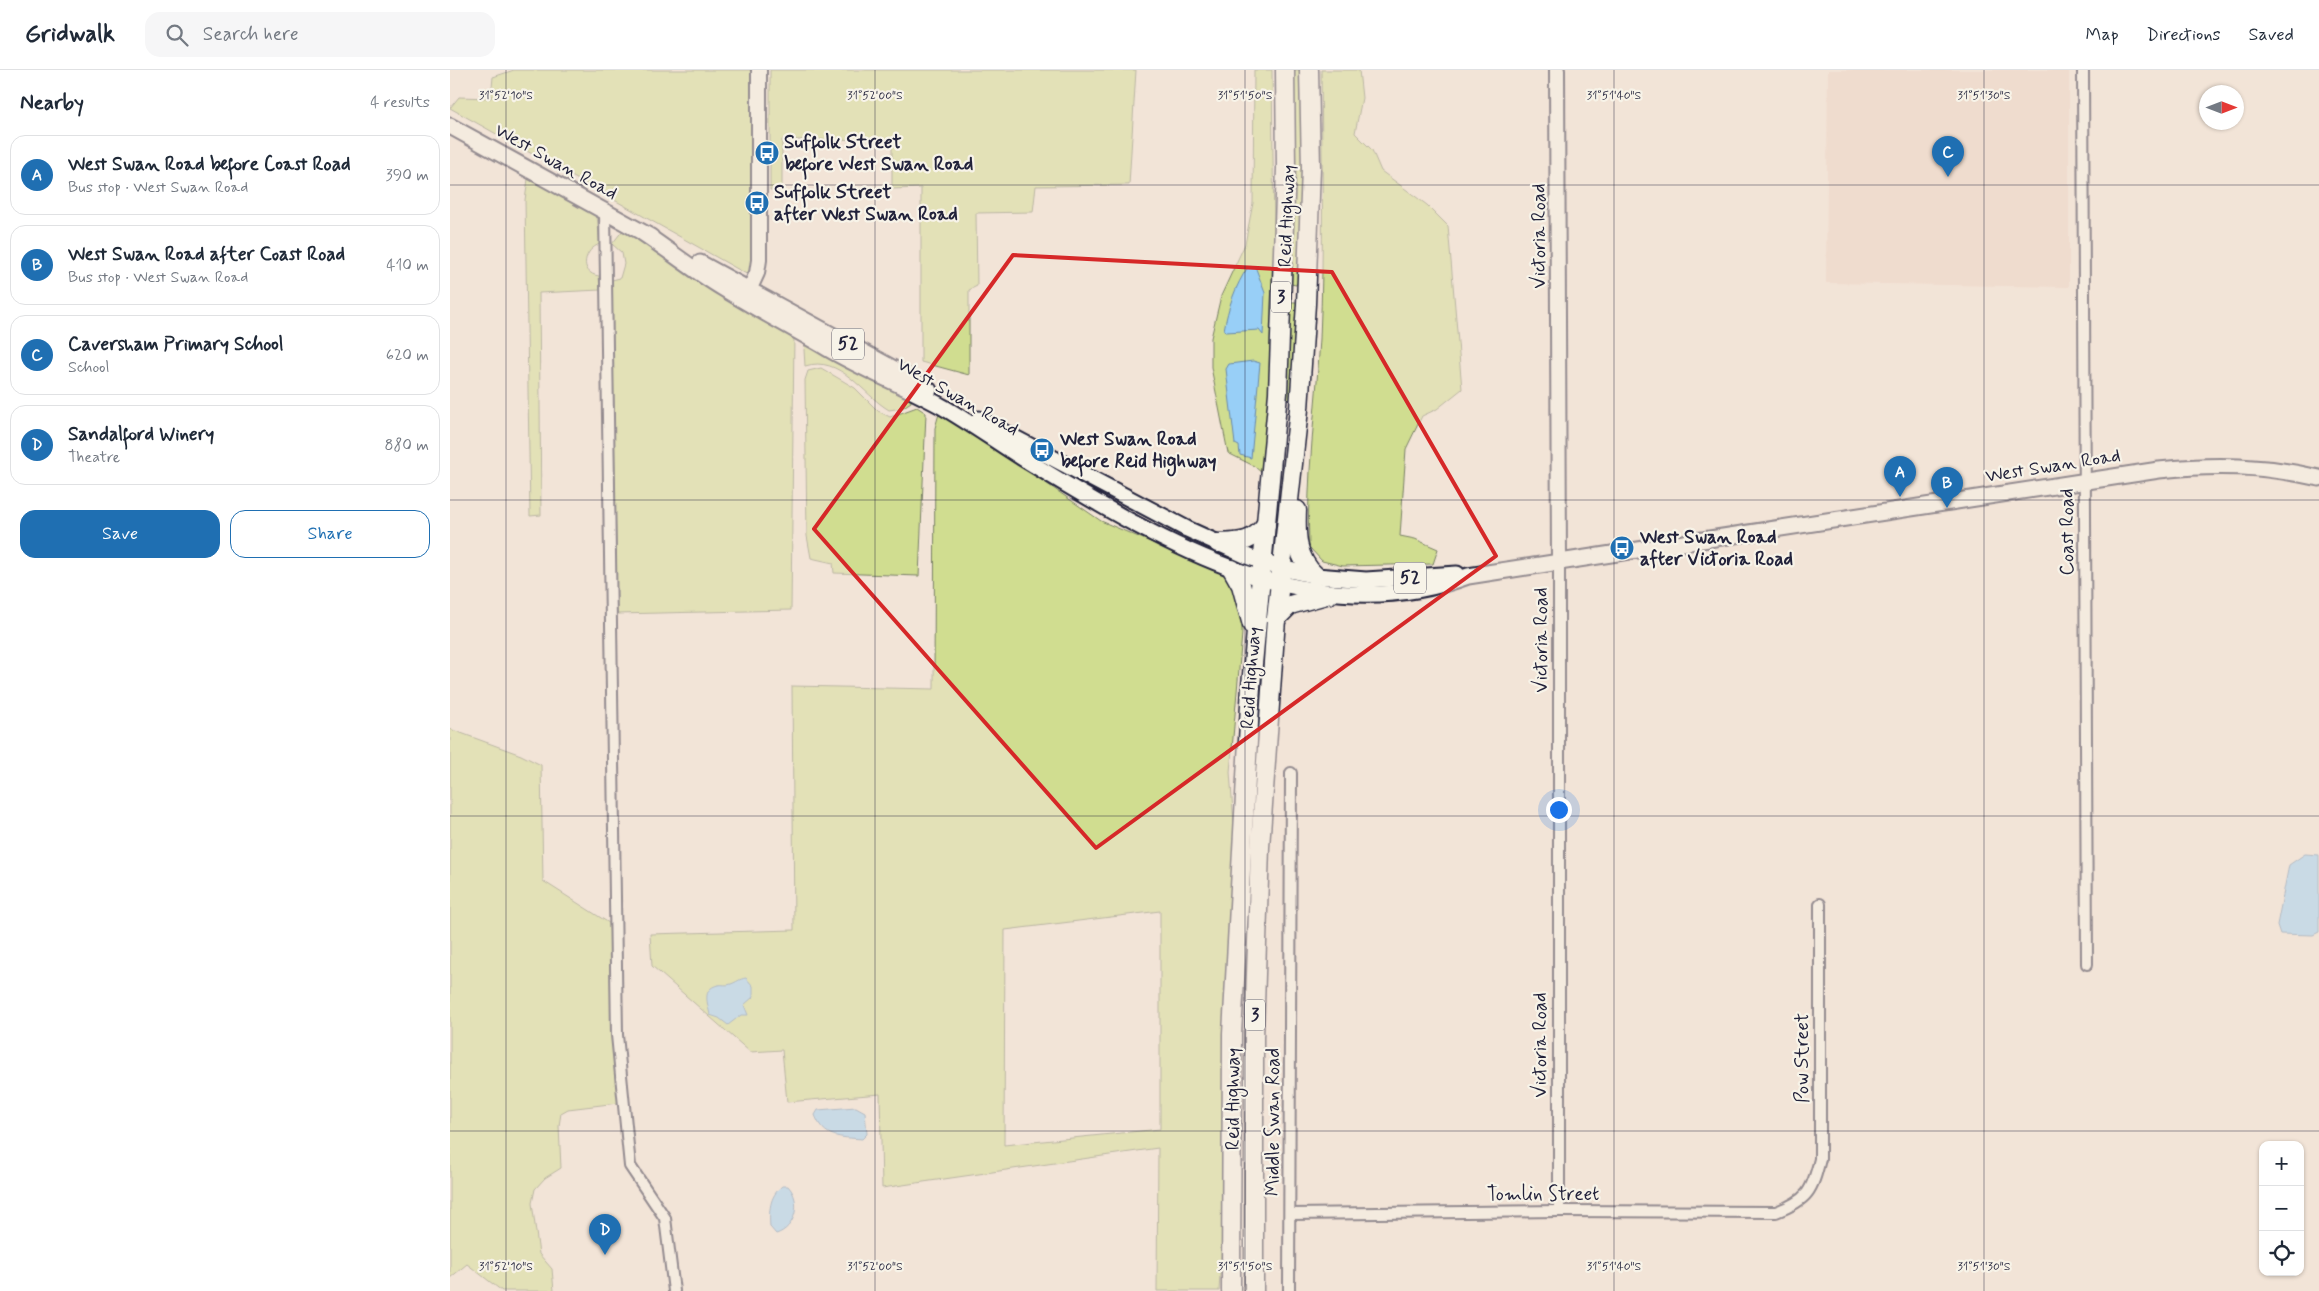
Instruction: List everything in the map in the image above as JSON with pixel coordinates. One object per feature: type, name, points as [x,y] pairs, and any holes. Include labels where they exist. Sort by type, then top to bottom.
[{"type":"highway","name":"Reid Highway","points":[[1231,1291],[1232,1034],[1244,795],[1255,633],[1278,393],[1286,168],[1285,70]]},
{"type":"highway","name":"Reid Highway","points":[[1254,1291],[1254,1038],[1260,848],[1276,619],[1299,409],[1306,304],[1310,168],[1310,70]]},
{"type":"highway","points":[[1291,488],[1297,508],[1296,526],[1300,553],[1307,568],[1316,576]]},
{"type":"highway","points":[[1218,543],[1249,540],[1258,534],[1266,524]]},
{"type":"highway","points":[[1232,569],[1241,585],[1255,633]]},
{"type":"highway","points":[[1276,619],[1290,605],[1330,594]]},
{"type":"main road","name":"West Swan Road","points":[[450,126],[643,233],[747,295],[835,352],[942,407],[1027,461],[1122,515],[1232,569],[1261,570],[1330,594],[1364,596],[1405,592],[1437,586],[1468,576],[2159,470],[2210,466],[2254,466],[2319,478]]},
{"type":"main road","name":"West Swan Road","points":[[747,295],[1072,470],[1218,543],[1261,570]]},
{"type":"main road","name":"West Swan Road","points":[[1281,576],[1316,576],[1366,580],[1405,579],[1453,573],[1468,576]]},
{"type":"street","points":[[747,295],[757,273],[759,260],[759,70]]},
{"type":"street","name":"Victoria Road","points":[[1557,70],[1559,1211]]},
{"type":"street","name":"Coast Road","points":[[2083,70],[2086,964]]},
{"type":"street","points":[[605,212],[616,1035],[630,1166],[665,1218],[674,1291]]},
{"type":"street","name":"Middle Swan Road","points":[[1289,1291],[1291,773]]},
{"type":"street","name":"Pow Street","points":[[1796,1205],[1814,1185],[1820,1159],[1820,904]]},
{"type":"street","name":"Tomlin Street","points":[[1290,1214],[1559,1211],[1776,1212],[1796,1205]]},
{"type":"highlighted area","points":[[1013,255],[1332,272],[1496,556],[1096,848],[814,529]]},
{"type":"shaded area","points":[[1828,70],[2069,70],[2069,287],[1826,283]]},
{"type":"green space","points":[[514,70],[752,70],[755,247],[752,252],[755,257],[750,276],[450,108],[459,97],[491,98],[493,77]]},
{"type":"green space","points":[[770,70],[1136,70],[1129,185],[1036,186],[1033,212],[976,213],[977,286],[969,290],[969,375],[921,362],[921,188],[892,189],[892,139],[782,140],[782,190],[770,190]]},
{"type":"green space","points":[[1254,70],[1272,70],[1274,239],[1271,380],[1263,474],[1254,466],[1228,453],[1211,367],[1211,338],[1221,296],[1245,244],[1253,203]]},
{"type":"green space","points":[[1289,70],[1303,70],[1302,250],[1296,285],[1291,284]]},
{"type":"green space","points":[[1321,70],[1359,70],[1362,98],[1355,133],[1372,150],[1381,171],[1427,205],[1448,226],[1462,389],[1437,409],[1422,416],[1406,449],[1400,536],[1415,539],[1438,549],[1433,564],[1343,566],[1322,561],[1309,547],[1310,469],[1321,306]]},
{"type":"green space","points":[[528,179],[597,216],[600,244],[590,251],[587,256],[586,266],[592,274],[599,276],[600,290],[539,293],[541,515],[530,516],[525,200]]},
{"type":"green space","points":[[623,230],[794,334],[791,610],[617,614],[612,280],[620,278],[624,264],[622,253],[612,244]]},
{"type":"green space","points":[[1290,302],[1298,302],[1291,400],[1285,399]]},
{"type":"green space","points":[[806,341],[911,398],[911,402],[902,408],[889,410],[840,371],[830,366],[818,364],[805,366],[804,350]]},
{"type":"green space","points":[[821,368],[855,388],[878,411],[890,417],[917,407],[926,413],[919,576],[834,573],[833,563],[811,558],[807,536],[805,380],[808,371]]},
{"type":"green space","points":[[940,410],[1101,521],[1228,575],[1242,607],[1242,634],[1230,772],[1234,824],[1223,1224],[1219,1291],[1157,1291],[1158,1148],[882,1188],[880,1094],[787,1102],[782,1050],[750,1052],[652,966],[650,934],[794,930],[792,686],[934,689],[935,428]],"holes":[[[1160,911],[1160,1129],[1004,1145],[1005,930]]]},
{"type":"green space","points":[[450,729],[521,755],[541,765],[543,881],[609,923],[618,1103],[568,1109],[561,1113],[559,1126],[561,1168],[545,1178],[535,1189],[532,1203],[539,1254],[552,1269],[554,1291],[502,1291],[467,1264],[450,1278]]},
{"type":"water","points":[[1255,266],[1265,293],[1263,335],[1259,330],[1226,332],[1224,330],[1236,289],[1248,267]]},
{"type":"water","points":[[1253,361],[1260,363],[1251,458],[1240,455],[1239,446],[1235,444],[1226,369],[1229,364]]},
{"type":"water","points":[[2305,854],[2319,855],[2319,932],[2313,935],[2280,934],[2277,925],[2289,865]]},
{"type":"water","points":[[746,978],[753,986],[753,997],[744,1005],[748,1015],[741,1015],[728,1025],[719,1018],[710,1015],[707,1002],[709,990],[718,985],[729,985]]},
{"type":"water","points":[[856,1107],[865,1112],[867,1134],[862,1139],[840,1137],[828,1133],[823,1129],[815,1115],[818,1110]]},
{"type":"water","points":[[782,1186],[788,1186],[795,1199],[796,1206],[795,1213],[788,1226],[776,1234],[770,1227],[770,1210],[774,1195]]},
{"type":"place","name":"Suffolk Street before West Swan Road","points":[[767,153]]},
{"type":"place","name":"Caversham Primary School","points":[[1948,177]]},
{"type":"place","name":"Suffolk Street after West Swan Road","points":[[757,203]]},
{"type":"place","name":"West Swan Road before Reid Highway","points":[[1042,450]]},
{"type":"place","name":"West Swan Road before Coast Road","points":[[1900,497]]},
{"type":"place","name":"West Swan Road after Coast Road","points":[[1947,508]]},
{"type":"place","name":"West Swan Road after Victoria Road","points":[[1622,548]]},
{"type":"place","name":"Sandalford Winery","points":[[605,1255]]}]
